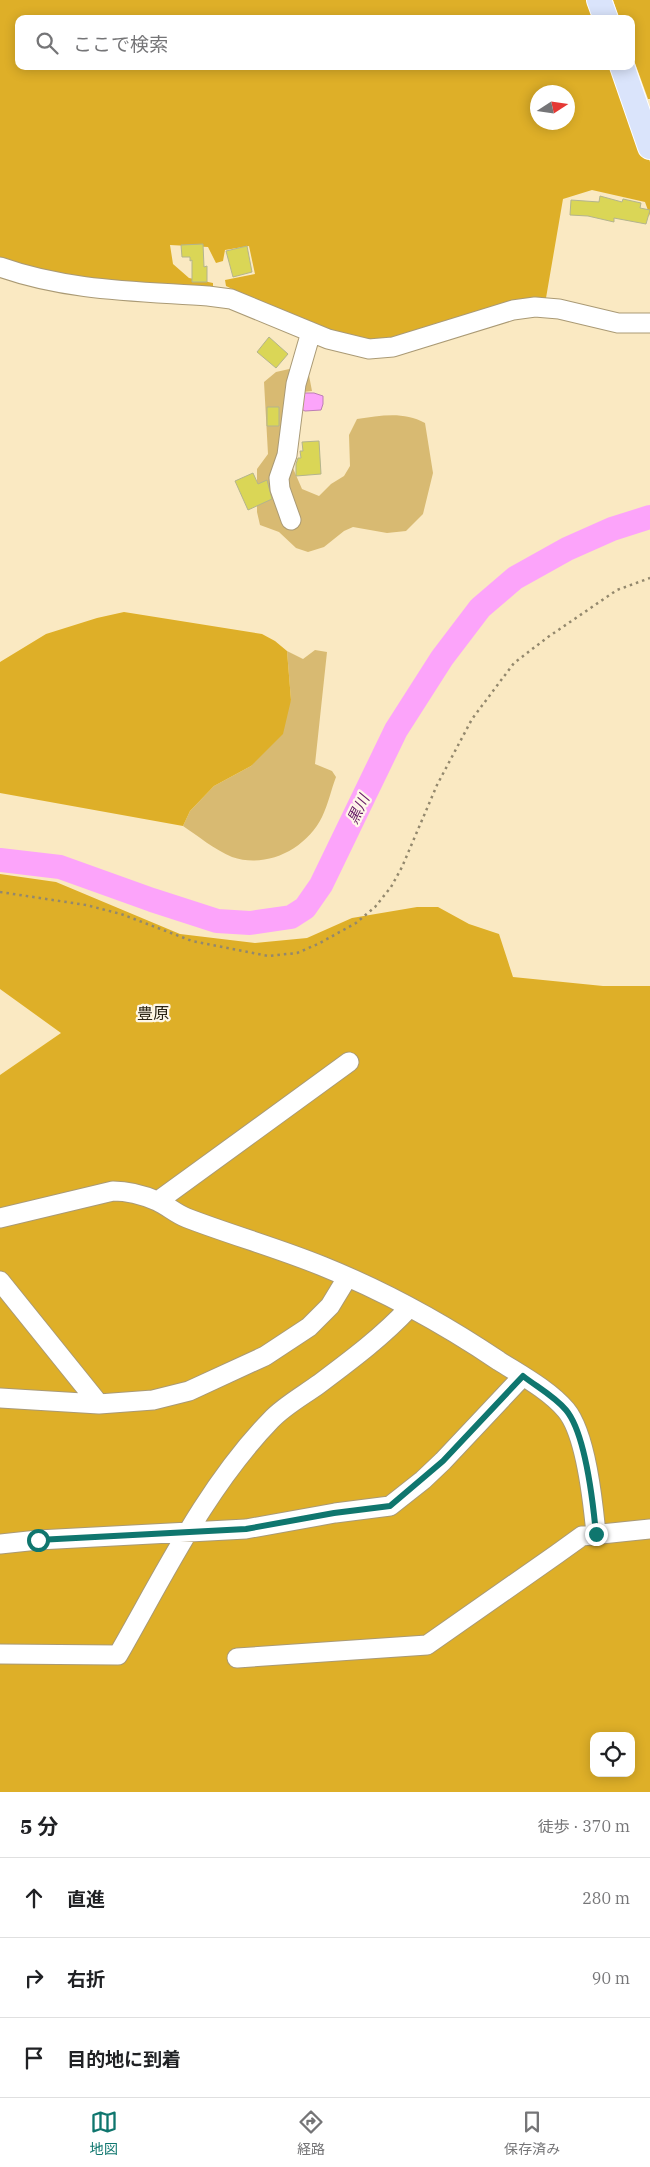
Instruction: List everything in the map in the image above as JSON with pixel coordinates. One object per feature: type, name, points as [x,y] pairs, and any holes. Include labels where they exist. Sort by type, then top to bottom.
[{"type":"main road","points":[[599,0],[605,15]]},
{"type":"main road","points":[[623,70],[649,140]]},
{"type":"street","points":[[0,266],[27,276],[62,284],[231,299],[328,339],[362,347],[393,347],[513,310],[535,307],[559,309],[618,323],[650,323]]},
{"type":"street","points":[[291,520],[280,489],[279,478],[287,454],[296,384],[311,332]]},
{"type":"street","points":[[158,1201],[348,1062]]},
{"type":"street","points":[[0,1218],[113,1191],[128,1191],[158,1201],[185,1217],[324,1267],[409,1308],[471,1342],[523,1376],[567,1410],[576,1425],[591,1492],[596,1534]]},
{"type":"street","points":[[0,1398],[99,1404],[153,1400],[190,1391],[241,1369],[265,1356],[309,1327],[330,1306],[347,1278]]},
{"type":"street","points":[[0,1281],[99,1404]]},
{"type":"street","points":[[0,1654],[118,1655],[188,1533],[246,1447],[272,1418],[354,1358],[390,1328],[409,1308]]},
{"type":"street","points":[[0,1544],[38,1540],[246,1529],[334,1513],[390,1506],[443,1461],[523,1376]]},
{"type":"street","points":[[237,1658],[427,1645],[557,1554],[575,1539],[596,1534],[650,1529]]},
{"type":"path","points":[[0,892],[86,905],[121,914],[192,941],[268,956],[298,953],[318,944],[356,922],[375,907],[391,887],[437,786],[472,719],[514,664],[548,637],[617,590],[650,578]]},
{"type":"shaded area","points":[[0,0],[590,0],[596,15],[15,15],[15,70],[617,70],[650,162],[650,216],[645,202],[592,190],[563,199],[546,298],[505,304],[392,342],[330,336],[226,286],[225,280],[255,274],[249,246],[225,250],[223,261],[216,263],[208,247],[170,245],[173,264],[189,278],[213,283],[213,289],[98,285],[0,262]]},
{"type":"shaded area","points":[[613,0],[650,0],[650,99],[648,99],[635,63],[635,15],[618,15]]},
{"type":"shaded area","points":[[307,365],[312,391],[303,392],[292,466],[302,489],[319,496],[331,484],[344,476],[350,466],[349,435],[357,419],[400,416],[417,419],[425,423],[433,473],[423,514],[406,531],[387,533],[353,527],[344,531],[324,547],[308,552],[296,548],[279,532],[260,525],[257,512],[257,469],[268,454],[264,382],[276,372]]},
{"type":"shaded area","points":[[304,393],[314,393],[323,396],[321,410],[305,411],[301,409]]},
{"type":"shaded area","points":[[124,612],[262,634],[275,641],[287,651],[291,700],[283,734],[251,766],[214,786],[190,811],[183,826],[0,793],[0,662],[46,634],[97,618]]},
{"type":"shaded area","points":[[315,650],[327,652],[315,764],[332,771],[336,777],[322,817],[306,838],[284,854],[259,860],[245,860],[232,857],[213,847],[183,826],[190,811],[214,786],[251,766],[291,700],[287,651],[303,659]]},
{"type":"shaded area","points":[[0,874],[56,882],[180,934],[255,943],[307,938],[352,918],[417,907],[438,907],[469,924],[499,934],[513,977],[603,986],[650,986],[650,1792],[0,1792],[0,1075],[61,1033],[0,989]]},
{"type":"building","points":[[600,196],[622,202],[623,199],[641,203],[640,208],[650,210],[646,224],[614,218],[614,222],[588,216],[570,215],[571,200],[599,202]]},
{"type":"building","points":[[203,244],[204,267],[207,266],[207,282],[192,282],[192,260],[190,261],[190,257],[182,257],[181,245]]},
{"type":"building","points":[[247,246],[252,272],[233,277],[226,251]]},
{"type":"building","points":[[269,337],[288,354],[276,368],[257,352]]},
{"type":"building","points":[[267,407],[279,407],[279,426],[267,426]]},
{"type":"building","points":[[319,441],[321,474],[296,476],[296,464],[298,458],[301,458],[300,451],[303,451],[302,442]]},
{"type":"building","points":[[253,473],[258,484],[267,480],[272,499],[248,510],[235,481]]},
{"type":"waterway","name":"黒川","points":[[0,860],[60,867],[217,921],[250,923],[291,917],[305,908],[321,885],[396,730],[442,658],[480,608],[515,578],[567,549],[612,529],[650,517]]},
{"type":"district","name":"豊原","points":[[153,1013]]},
{"type":"route","points":[[38,1540],[246,1529],[334,1513],[363,1511],[390,1506],[423,1480],[443,1461],[523,1376],[567,1410],[576,1425],[591,1492],[596,1534]]}]
